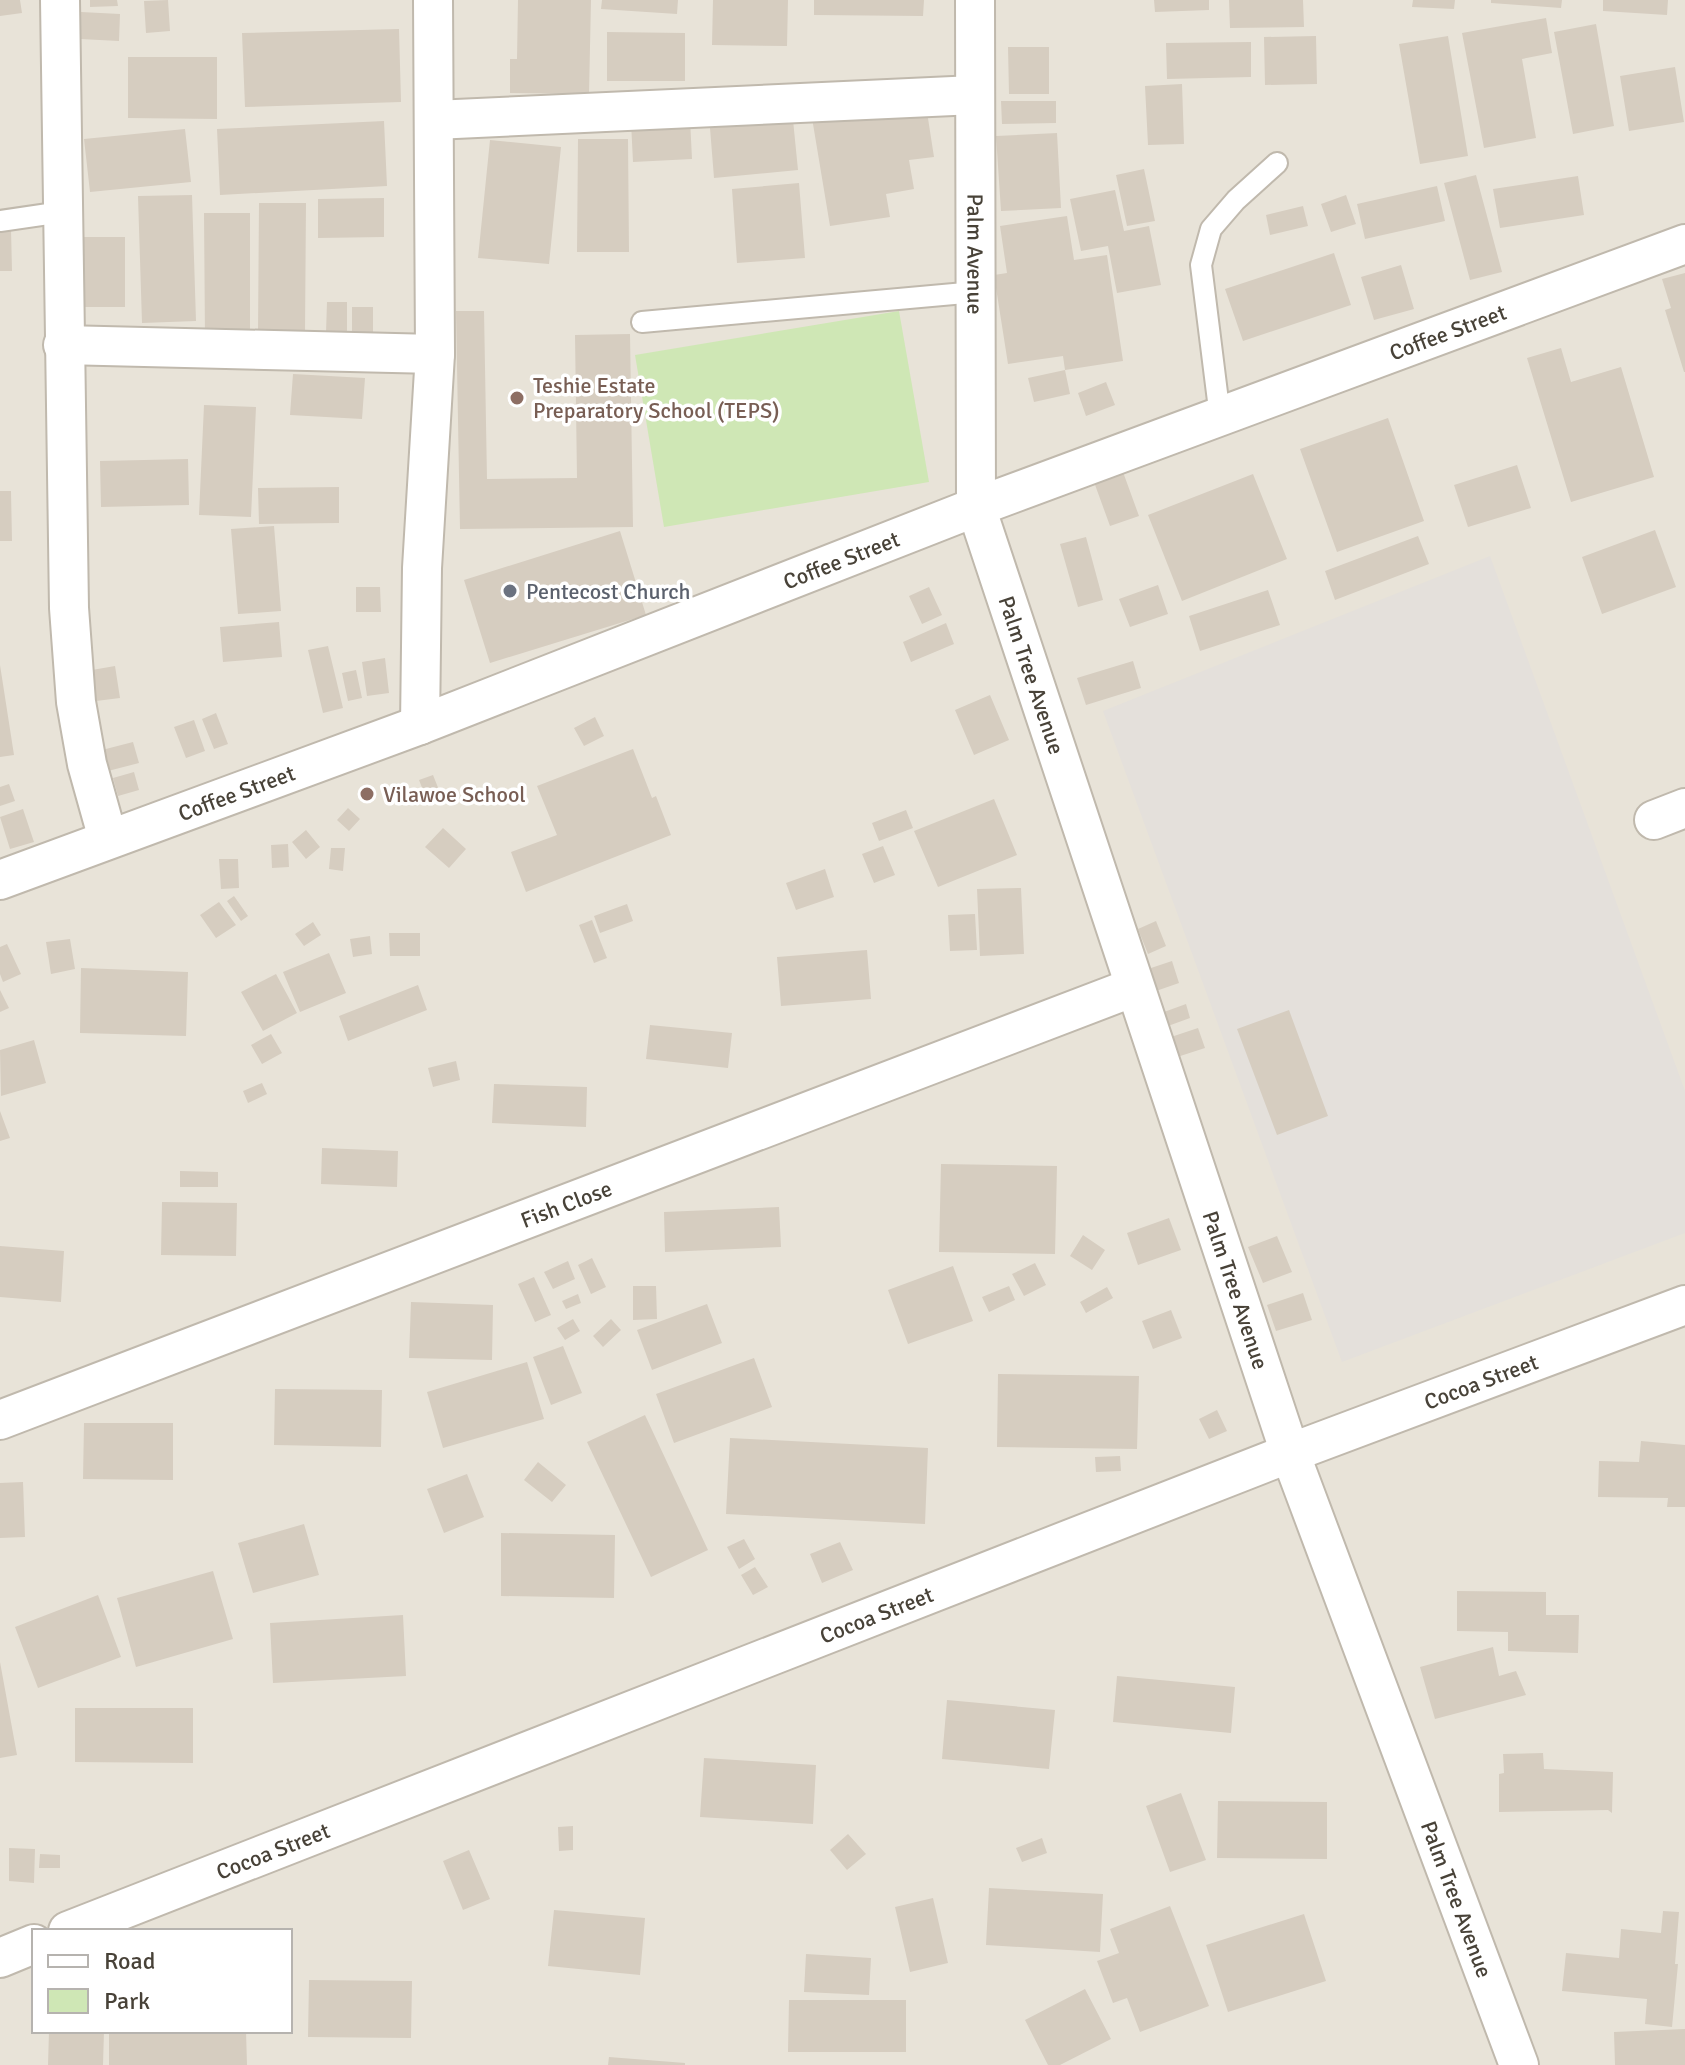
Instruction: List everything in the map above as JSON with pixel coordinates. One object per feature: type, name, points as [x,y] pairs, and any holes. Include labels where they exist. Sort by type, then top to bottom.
[{"type":"street","points":[[60,0],[69,608],[76,702],[87,764],[108,839]]},
{"type":"street","points":[[420,725],[422,568],[435,354],[433,0]]},
{"type":"street","name":"Palm Avenue","points":[[975,0],[976,507]]},
{"type":"street","points":[[434,120],[975,95]]},
{"type":"street","name":"Coffee Street","points":[[0,880],[420,725],[976,507],[1685,244]]},
{"type":"street","points":[[63,345],[435,354]]},
{"type":"street","name":"Palm Tree Avenue","points":[[976,507],[1290,1453],[1519,2065]]},
{"type":"street","name":"Fish Close","points":[[0,1420],[1134,987]]},
{"type":"street","name":"Cocoa Street","points":[[73,1929],[1290,1453],[1685,1305]]},
{"type":"street","points":[[0,1958],[32,1945]]},
{"type":"lane","points":[[1220,417],[1201,265],[1211,229],[1236,200],[1277,163]]},
{"type":"lane","points":[[0,221],[62,212]]},
{"type":"lane","points":[[642,322],[976,292]]},
{"type":"shaded area","points":[[0,0],[1685,0],[1685,2065],[0,2065]]},
{"type":"shaded area","points":[[1490,556],[1685,1091],[1685,1233],[1342,1362],[1103,711]]},
{"type":"green space","points":[[899,311],[929,482],[664,527],[635,355]]},
{"type":"building","points":[[0,0],[20,0],[22,13],[0,16]]},
{"type":"building","points":[[90,0],[117,0],[118,6],[90,7]]},
{"type":"building","points":[[168,0],[170,31],[146,33],[144,1]]},
{"type":"building","points":[[518,0],[591,0],[589,94],[510,93],[510,59],[517,59]]},
{"type":"building","points":[[602,0],[678,0],[677,14],[601,9]]},
{"type":"building","points":[[713,0],[788,0],[787,46],[712,45]]},
{"type":"building","points":[[814,0],[924,0],[923,16],[814,15]]},
{"type":"building","points":[[1154,0],[1209,0],[1209,10],[1155,12]]},
{"type":"building","points":[[1229,0],[1303,0],[1304,27],[1230,28]]},
{"type":"building","points":[[1413,0],[1455,0],[1454,9],[1412,7]]},
{"type":"building","points":[[1491,0],[1562,0],[1561,8],[1491,3]]},
{"type":"building","points":[[1603,0],[1668,0],[1667,15],[1603,11]]},
{"type":"building","points":[[81,12],[120,14],[119,41],[80,39]]},
{"type":"building","points":[[1546,18],[1552,53],[1522,59],[1536,138],[1484,148],[1462,33]]},
{"type":"building","points":[[1596,24],[1614,126],[1573,134],[1554,32]]},
{"type":"building","points":[[399,29],[401,102],[245,107],[242,33]]},
{"type":"building","points":[[607,32],[685,33],[685,81],[607,81]]},
{"type":"building","points":[[1316,36],[1317,84],[1265,85],[1264,37]]},
{"type":"building","points":[[1448,36],[1468,156],[1420,164],[1399,44]]},
{"type":"building","points":[[1251,42],[1251,77],[1167,79],[1166,43]]},
{"type":"building","points":[[1008,47],[1049,47],[1049,94],[1009,94]]},
{"type":"building","points":[[128,57],[217,57],[217,119],[128,118]]},
{"type":"building","points":[[1675,67],[1684,122],[1629,131],[1620,76]]},
{"type":"building","points":[[1182,84],[1184,144],[1148,145],[1145,86]]},
{"type":"building","points":[[925,99],[934,157],[909,160],[914,189],[886,194],[890,217],[830,226],[812,118]]},
{"type":"building","points":[[1001,101],[1056,101],[1056,123],[1002,124]]},
{"type":"building","points":[[690,119],[692,159],[633,162],[631,122]]},
{"type":"building","points":[[793,120],[798,170],[714,178],[710,128]]},
{"type":"building","points":[[384,121],[387,186],[220,195],[217,129]]},
{"type":"building","points":[[185,129],[191,182],[90,192],[84,139]]},
{"type":"building","points":[[1057,133],[1061,208],[1001,211],[996,136]]},
{"type":"building","points":[[578,139],[628,139],[629,252],[577,252]]},
{"type":"building","points":[[490,140],[561,147],[549,264],[478,258]]},
{"type":"building","points":[[1144,169],[1155,221],[1127,226],[1116,175]]},
{"type":"building","points":[[1476,175],[1502,272],[1470,280],[1444,183]]},
{"type":"building","points":[[1578,176],[1584,215],[1500,228],[1493,189]]},
{"type":"building","points":[[799,183],[805,258],[737,263],[732,189]]},
{"type":"building","points":[[1437,186],[1445,221],[1365,239],[1357,204]]},
{"type":"building","points":[[1115,190],[1124,231],[1149,226],[1161,285],[1117,293],[1108,246],[1081,251],[1070,199]]},
{"type":"building","points":[[192,195],[196,321],[142,323],[138,196]]},
{"type":"building","points":[[1346,195],[1356,224],[1331,232],[1321,204]]},
{"type":"building","points":[[384,198],[384,237],[318,238],[318,199]]},
{"type":"building","points":[[259,203],[306,203],[305,333],[258,333]]},
{"type":"building","points":[[1303,206],[1308,226],[1270,235],[1266,215]]},
{"type":"building","points":[[204,213],[250,213],[250,339],[205,339]]},
{"type":"building","points":[[1067,216],[1074,260],[1107,255],[1123,361],[1065,370],[1063,356],[1008,364],[994,275],[1007,273],[1000,226]]},
{"type":"building","points":[[0,229],[11,229],[12,271],[0,271]]},
{"type":"building","points":[[79,237],[125,237],[125,307],[79,307]]},
{"type":"building","points":[[1334,253],[1351,305],[1243,341],[1225,289]]},
{"type":"building","points":[[1401,265],[1414,309],[1374,320],[1361,277]]},
{"type":"building","points":[[1685,273],[1684,372],[1665,310],[1671,308],[1662,279]]},
{"type":"building","points":[[327,302],[347,302],[347,333],[326,333]]},
{"type":"building","points":[[352,307],[373,307],[373,339],[352,340]]},
{"type":"building","points":[[456,311],[484,311],[487,479],[577,478],[575,335],[630,334],[633,527],[460,529]]},
{"type":"building","points":[[1561,348],[1571,382],[1621,367],[1654,477],[1571,502],[1527,358]]},
{"type":"building","points":[[1065,370],[1070,394],[1034,402],[1028,378]]},
{"type":"building","points":[[293,374],[365,378],[362,419],[290,415]]},
{"type":"building","points":[[1106,382],[1115,405],[1086,416],[1078,393]]},
{"type":"building","points":[[204,405],[256,407],[251,517],[199,515]]},
{"type":"building","points":[[1388,418],[1424,521],[1337,552],[1300,449]]},
{"type":"building","points":[[188,459],[189,505],[101,507],[100,461]]},
{"type":"building","points":[[1517,465],[1531,508],[1468,527],[1454,485]]},
{"type":"building","points":[[1123,472],[1139,516],[1110,526],[1094,482]]},
{"type":"building","points":[[1253,474],[1287,559],[1182,601],[1148,515]]},
{"type":"building","points":[[339,487],[339,523],[259,524],[258,488]]},
{"type":"building","points":[[0,491],[11,491],[12,541],[0,541]]},
{"type":"building","points":[[274,526],[281,611],[238,614],[231,529]]},
{"type":"building","points":[[1655,530],[1676,587],[1602,614],[1582,557]]},
{"type":"building","points":[[620,531],[646,615],[490,663],[464,580]]},
{"type":"building","points":[[1418,536],[1429,564],[1335,600],[1325,571]]},
{"type":"building","points":[[1086,537],[1103,600],[1078,607],[1060,544]]},
{"type":"building","points":[[1158,585],[1168,614],[1130,627],[1119,599]]},
{"type":"building","points":[[356,587],[380,587],[381,612],[356,612]]},
{"type":"building","points":[[929,587],[942,615],[922,624],[909,596]]},
{"type":"building","points":[[1268,590],[1280,625],[1200,651],[1189,616]]},
{"type":"building","points":[[279,622],[282,657],[223,662],[220,627]]},
{"type":"building","points":[[946,623],[954,644],[911,662],[903,642]]},
{"type":"building","points":[[328,646],[343,708],[323,713],[308,650]]},
{"type":"building","points":[[385,658],[389,693],[367,696],[362,662]]},
{"type":"building","points":[[1133,661],[1141,688],[1086,705],[1077,678]]},
{"type":"building","points":[[0,665],[14,755],[0,757]]},
{"type":"building","points":[[115,666],[120,698],[96,701],[92,670]]},
{"type":"building","points":[[356,670],[362,698],[348,701],[342,673]]},
{"type":"building","points":[[990,695],[1009,740],[974,755],[955,710]]},
{"type":"building","points":[[216,713],[228,744],[214,749],[202,719]]},
{"type":"building","points":[[595,717],[604,736],[584,746],[574,728]]},
{"type":"building","points":[[194,720],[205,751],[186,758],[174,727]]},
{"type":"building","points":[[133,742],[139,763],[108,771],[102,750]]},
{"type":"building","points":[[633,749],[652,798],[656,796],[671,835],[526,892],[511,852],[557,835],[537,786]]},
{"type":"building","points":[[134,772],[139,790],[118,796],[113,778]]},
{"type":"building","points":[[433,775],[441,795],[427,800],[419,780]]},
{"type":"building","points":[[9,784],[15,801],[0,806],[0,787]]},
{"type":"building","points":[[994,799],[1017,855],[938,887],[914,831]]},
{"type":"building","points":[[348,808],[360,819],[349,831],[337,820]]},
{"type":"building","points":[[23,809],[34,842],[10,849],[0,817]]},
{"type":"building","points":[[906,810],[913,828],[879,841],[872,823]]},
{"type":"building","points":[[443,828],[466,849],[449,868],[425,847]]},
{"type":"building","points":[[306,830],[320,847],[306,859],[292,842]]},
{"type":"building","points":[[288,844],[289,867],[272,868],[271,845]]},
{"type":"building","points":[[883,846],[895,875],[874,883],[862,854]]},
{"type":"building","points":[[331,848],[345,848],[343,871],[329,869]]},
{"type":"building","points":[[219,859],[238,859],[239,888],[221,889]]},
{"type":"building","points":[[825,869],[834,897],[796,910],[786,883]]},
{"type":"building","points":[[1021,888],[1024,954],[980,956],[977,889]]},
{"type":"building","points":[[234,896],[248,916],[241,921],[227,901]]},
{"type":"building","points":[[219,902],[236,925],[216,938],[200,915]]},
{"type":"building","points":[[627,904],[633,921],[600,933],[594,916]]},
{"type":"building","points":[[975,914],[977,950],[950,951],[948,915]]},
{"type":"building","points":[[592,920],[607,958],[594,963],[579,925]]},
{"type":"building","points":[[1156,921],[1166,946],[1148,954],[1138,929]]},
{"type":"building","points":[[313,922],[321,935],[304,946],[295,934]]},
{"type":"building","points":[[389,933],[420,933],[420,956],[390,956]]},
{"type":"building","points":[[370,936],[372,954],[353,957],[350,939]]},
{"type":"building","points":[[70,939],[75,969],[51,974],[46,942]]},
{"type":"building","points":[[7,944],[21,974],[3,982],[0,947]]},
{"type":"building","points":[[867,950],[871,999],[781,1006],[777,957]]},
{"type":"building","points":[[329,953],[346,993],[300,1012],[283,972]]},
{"type":"building","points":[[1172,961],[1179,983],[1156,991],[1148,969]]},
{"type":"building","points":[[81,968],[188,972],[186,1036],[80,1033]]},
{"type":"building","points":[[276,974],[297,1013],[263,1031],[241,992]]},
{"type":"building","points":[[418,985],[427,1010],[348,1041],[339,1016]]},
{"type":"building","points":[[0,990],[9,1008],[0,1012]]},
{"type":"building","points":[[1186,1004],[1190,1018],[1168,1026],[1164,1012]]},
{"type":"building","points":[[1289,1010],[1328,1116],[1277,1135],[1237,1029]]},
{"type":"building","points":[[650,1025],[732,1033],[728,1068],[646,1059]]},
{"type":"building","points":[[1198,1028],[1205,1048],[1174,1058],[1168,1038]]},
{"type":"building","points":[[271,1034],[282,1053],[262,1064],[251,1045]]},
{"type":"building","points":[[34,1040],[46,1083],[1,1096],[0,1050]]},
{"type":"building","points":[[456,1061],[460,1080],[433,1087],[428,1068]]},
{"type":"building","points":[[262,1083],[267,1094],[248,1103],[243,1091]]},
{"type":"building","points":[[494,1084],[587,1087],[586,1127],[492,1123]]},
{"type":"building","points":[[0,1111],[10,1138],[0,1141]]},
{"type":"building","points":[[322,1148],[398,1151],[397,1187],[321,1184]]},
{"type":"building","points":[[941,1164],[1057,1166],[1055,1254],[939,1252]]},
{"type":"building","points":[[180,1171],[218,1172],[218,1187],[180,1187]]},
{"type":"building","points":[[162,1202],[237,1203],[236,1256],[161,1255]]},
{"type":"building","points":[[779,1207],[781,1247],[665,1252],[664,1212]]},
{"type":"building","points":[[1169,1218],[1181,1250],[1138,1265],[1127,1233]]},
{"type":"building","points":[[1083,1235],[1105,1250],[1092,1270],[1070,1256]]},
{"type":"building","points":[[1277,1236],[1292,1272],[1263,1283],[1248,1247]]},
{"type":"building","points":[[0,1246],[64,1251],[61,1302],[0,1297]]},
{"type":"building","points":[[592,1258],[606,1287],[591,1294],[578,1265]]},
{"type":"building","points":[[568,1261],[575,1279],[553,1289],[544,1272]]},
{"type":"building","points":[[1035,1263],[1046,1285],[1024,1296],[1012,1274]]},
{"type":"building","points":[[953,1266],[973,1321],[908,1344],[888,1290]]},
{"type":"building","points":[[534,1277],[551,1315],[535,1322],[518,1284]]},
{"type":"building","points":[[633,1286],[656,1286],[657,1319],[633,1320]]},
{"type":"building","points":[[1009,1286],[1015,1300],[989,1312],[982,1297]]},
{"type":"building","points":[[1107,1287],[1113,1298],[1086,1313],[1080,1302]]},
{"type":"building","points":[[1303,1293],[1312,1320],[1276,1331],[1267,1305]]},
{"type":"building","points":[[578,1294],[581,1303],[566,1309],[562,1301]]},
{"type":"building","points":[[411,1302],[493,1305],[492,1360],[409,1358]]},
{"type":"building","points":[[707,1304],[722,1343],[652,1370],[637,1330]]},
{"type":"building","points":[[1171,1310],[1182,1338],[1153,1349],[1142,1321]]},
{"type":"building","points":[[573,1319],[580,1331],[565,1340],[557,1328]]},
{"type":"building","points":[[611,1319],[621,1330],[603,1347],[593,1336]]},
{"type":"building","points":[[563,1346],[582,1393],[551,1405],[533,1357]]},
{"type":"building","points":[[754,1358],[772,1407],[674,1443],[656,1394]]},
{"type":"building","points":[[527,1362],[544,1419],[443,1448],[427,1392]]},
{"type":"building","points":[[998,1374],[1139,1376],[1137,1449],[997,1447]]},
{"type":"building","points":[[275,1389],[382,1390],[381,1447],[274,1445]]},
{"type":"building","points":[[1217,1410],[1227,1431],[1209,1439],[1199,1419]]},
{"type":"building","points":[[645,1415],[708,1550],[651,1577],[587,1442]]},
{"type":"building","points":[[84,1423],[173,1423],[173,1480],[83,1479]]},
{"type":"building","points":[[730,1438],[928,1448],[925,1524],[726,1514]]},
{"type":"building","points":[[1641,1441],[1685,1445],[1685,1507],[1667,1507],[1668,1498],[1598,1497],[1599,1461],[1639,1462]]},
{"type":"building","points":[[1120,1456],[1121,1471],[1096,1472],[1095,1457]]},
{"type":"building","points":[[538,1462],[566,1485],[552,1502],[524,1480]]},
{"type":"building","points":[[467,1474],[484,1517],[444,1533],[427,1489]]},
{"type":"building","points":[[23,1482],[25,1537],[0,1538],[0,1483]]},
{"type":"building","points":[[304,1524],[319,1575],[253,1593],[238,1543]]},
{"type":"building","points":[[501,1533],[615,1535],[614,1598],[501,1596]]},
{"type":"building","points":[[744,1539],[755,1559],[739,1569],[727,1547]]},
{"type":"building","points":[[840,1542],[853,1570],[822,1583],[810,1554]]},
{"type":"building","points":[[755,1567],[768,1587],[753,1595],[741,1575]]},
{"type":"building","points":[[213,1571],[233,1639],[136,1667],[117,1598]]},
{"type":"building","points":[[1457,1591],[1546,1592],[1546,1615],[1579,1615],[1578,1653],[1508,1651],[1508,1632],[1457,1631]]},
{"type":"building","points":[[98,1595],[121,1657],[38,1688],[15,1627]]},
{"type":"building","points":[[403,1615],[406,1676],[273,1683],[270,1623]]},
{"type":"building","points":[[1493,1647],[1499,1676],[1516,1671],[1526,1695],[1435,1719],[1420,1667]]},
{"type":"building","points":[[0,1662],[17,1755],[0,1758]]},
{"type":"building","points":[[1117,1676],[1235,1687],[1231,1733],[1113,1722]]},
{"type":"building","points":[[947,1700],[1055,1710],[1049,1769],[942,1759]]},
{"type":"building","points":[[75,1708],[193,1708],[193,1763],[75,1762]]},
{"type":"building","points":[[1543,1753],[1544,1769],[1613,1772],[1612,1813],[1608,1810],[1499,1812],[1499,1774],[1504,1773],[1503,1754]]},
{"type":"building","points":[[704,1758],[816,1765],[813,1824],[700,1817]]},
{"type":"building","points":[[1181,1793],[1206,1860],[1170,1872],[1146,1806]]},
{"type":"building","points":[[1218,1801],[1327,1802],[1327,1859],[1217,1858]]},
{"type":"building","points":[[573,1826],[573,1850],[559,1851],[558,1827]]},
{"type":"building","points":[[848,1834],[866,1854],[847,1870],[830,1850]]},
{"type":"building","points":[[1042,1838],[1047,1853],[1022,1862],[1016,1848]]},
{"type":"building","points":[[9,1848],[35,1849],[34,1883],[9,1881]]},
{"type":"building","points":[[469,1850],[490,1899],[463,1910],[443,1861]]},
{"type":"building","points":[[40,1854],[60,1855],[60,1868],[39,1868]]},
{"type":"building","points":[[989,1888],[1103,1894],[1100,1952],[986,1945]]},
{"type":"building","points":[[933,1898],[948,1963],[910,1972],[895,1907]]},
{"type":"building","points":[[1170,1906],[1209,2006],[1140,2032],[1127,1998],[1113,2003],[1097,1961],[1119,1953],[1110,1929]]},
{"type":"building","points":[[554,1910],[645,1918],[640,1975],[548,1966]]},
{"type":"building","points":[[1663,1911],[1679,1912],[1672,2027],[1645,2024],[1647,1999],[1562,1991],[1566,1953],[1619,1958],[1621,1929],[1661,1933]]},
{"type":"building","points":[[1304,1914],[1326,1981],[1228,2012],[1206,1945]]},
{"type":"building","points":[[806,1954],[871,1958],[869,1995],[804,1992]]},
{"type":"building","points":[[309,1980],[412,1981],[411,2038],[308,2037]]},
{"type":"building","points":[[1085,1989],[1111,2039],[1060,2065],[1048,2065],[1025,2020]]},
{"type":"building","points":[[789,2000],[906,2000],[906,2052],[788,2052]]},
{"type":"building","points":[[1685,2029],[1685,2065],[1615,2065],[1614,2032]]},
{"type":"building","points":[[49,2033],[104,2033],[103,2065],[48,2065]]},
{"type":"building","points":[[109,2033],[246,2033],[247,2065],[109,2065]]},
{"type":"building","points":[[609,2057],[685,2063],[685,2065],[608,2065]]},
{"type":"place","name":"Teshie Estate Preparatory School (TEPS)","points":[[517,398]]},
{"type":"place","name":"Pentecost Church","points":[[510,591]]},
{"type":"place","name":"Vilawoe School","points":[[367,794]]}]
